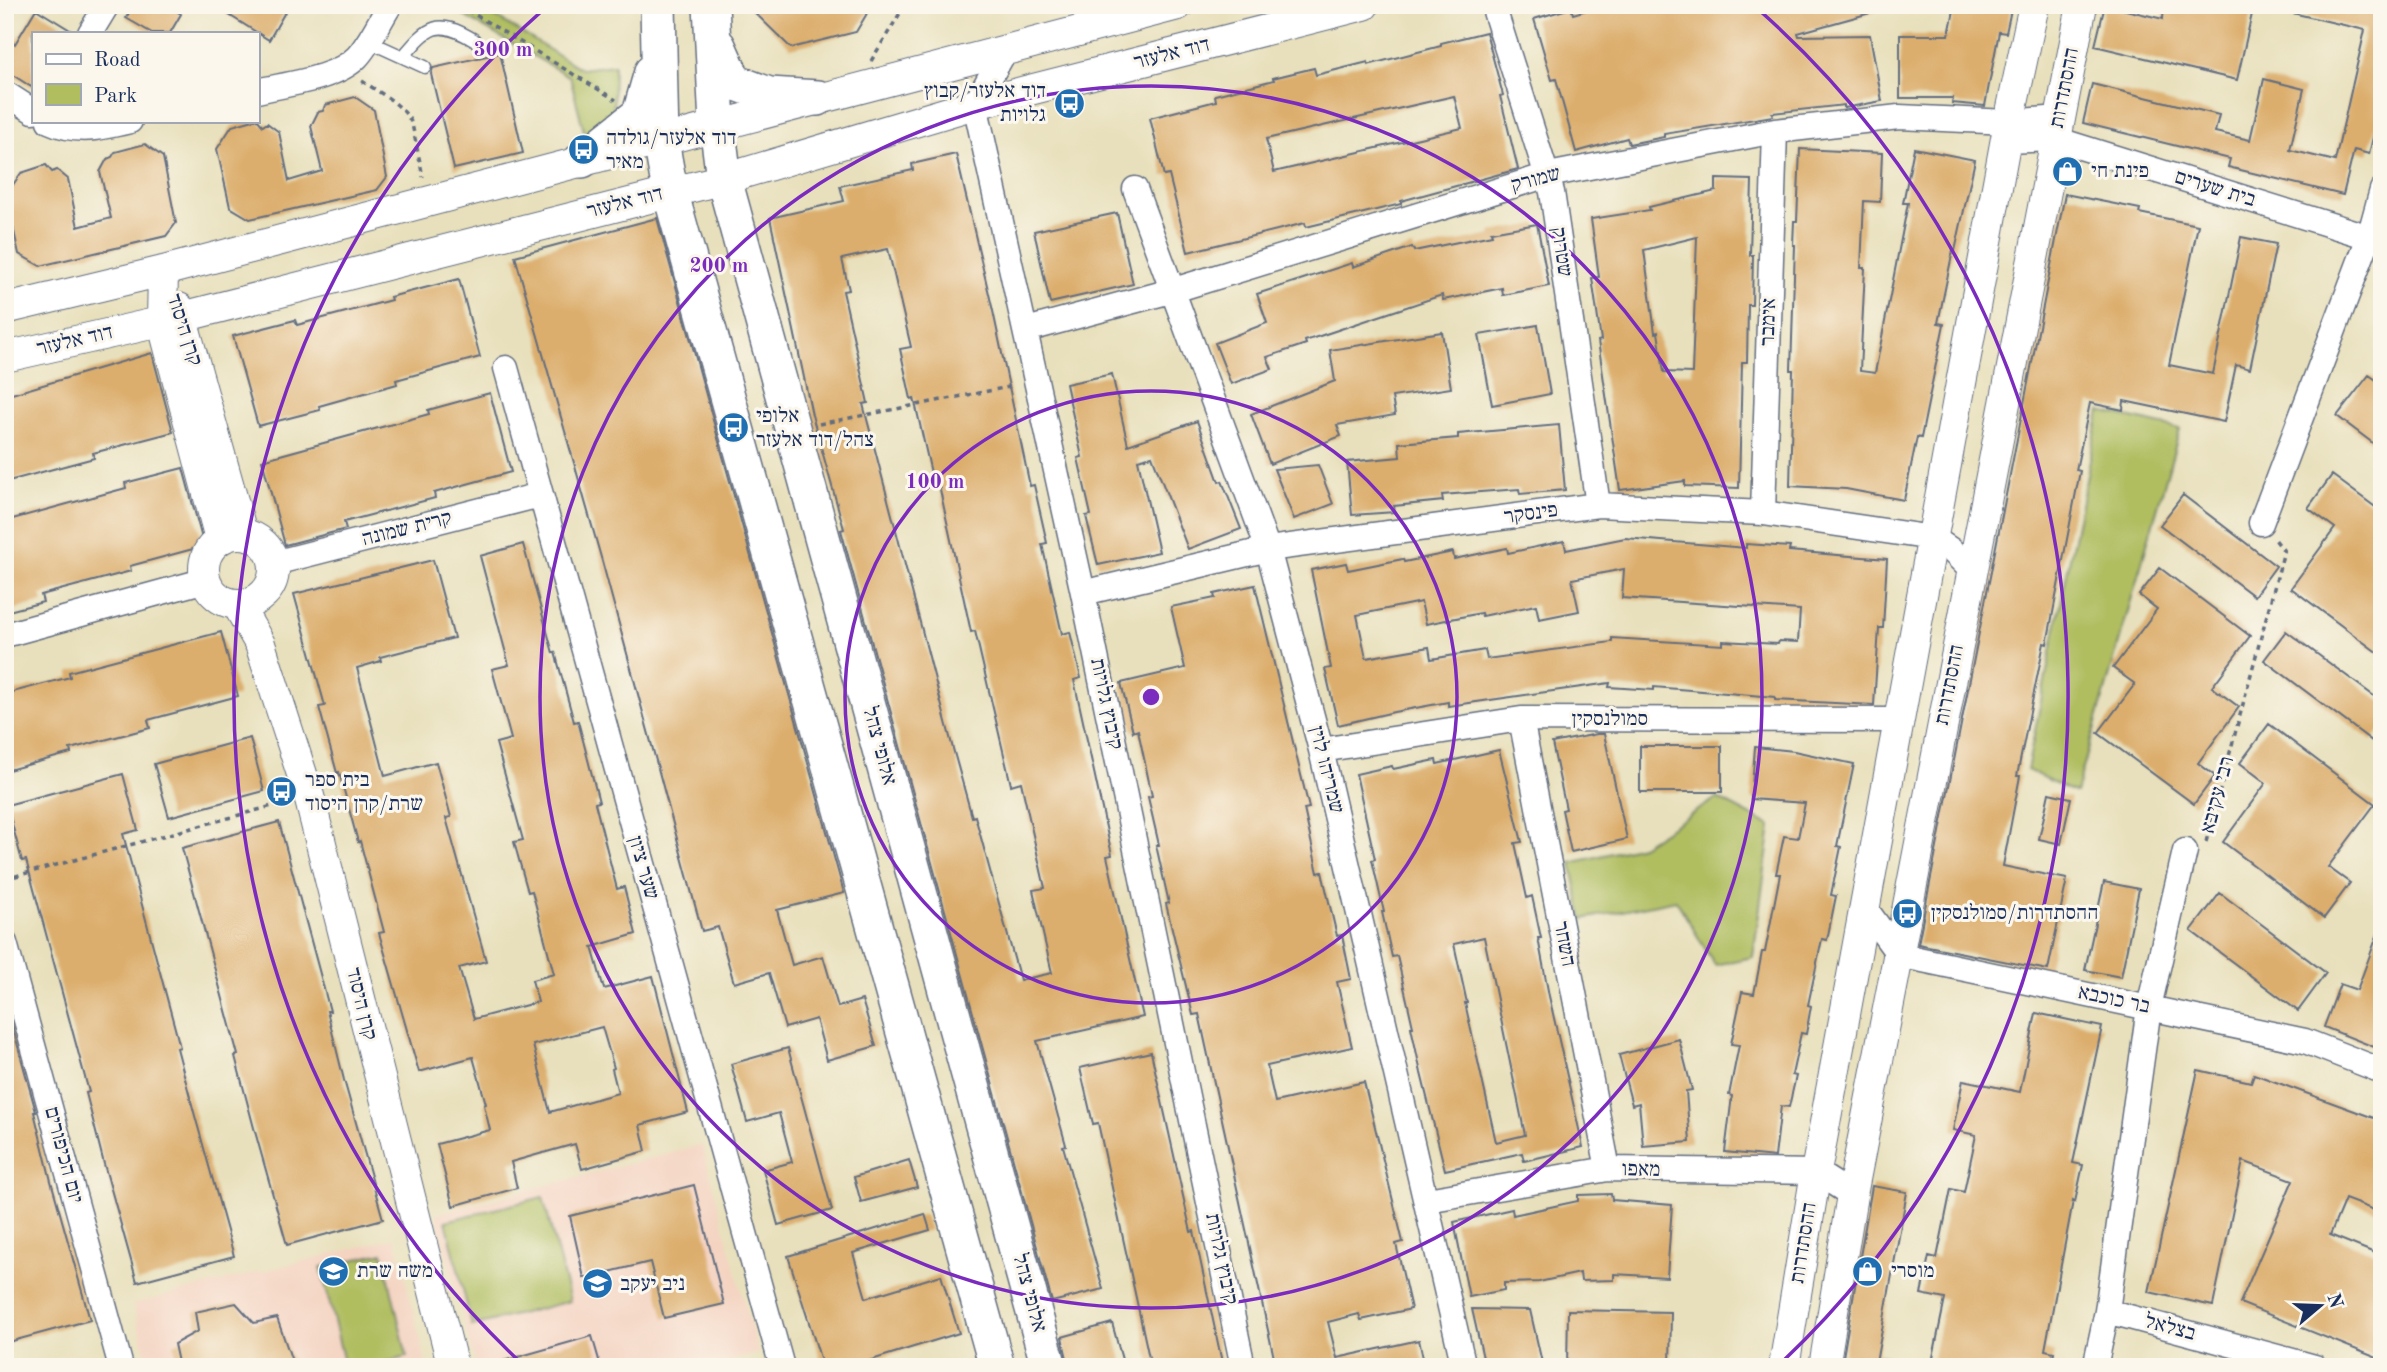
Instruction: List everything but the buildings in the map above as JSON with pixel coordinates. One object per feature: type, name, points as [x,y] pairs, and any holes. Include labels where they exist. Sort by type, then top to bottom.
[{"type":"main road","points":[[658,5],[661,141],[670,191],[997,1367]]},
{"type":"main road","points":[[711,19],[734,82],[769,95],[818,99]]},
{"type":"main road","name":"אלופי צהל","points":[[711,19],[717,124],[724,179],[1049,1367]]},
{"type":"main road","points":[[582,160],[639,114],[660,45]]},
{"type":"street","points":[[91,32],[107,5]]},
{"type":"street","points":[[259,91],[326,75],[343,68],[356,58],[390,5]]},
{"type":"street","points":[[5,309],[163,271],[1178,5]]},
{"type":"street","name":"דוד אלעזר","points":[[5,357],[172,319],[724,179],[975,104],[1364,5]]},
{"type":"street","name":"שטרוק","points":[[1493,5],[1548,175],[1598,505]]},
{"type":"street","name":"ההסתדרות","points":[[1784,1367],[1816,1172],[2007,131],[2035,5]]},
{"type":"street","name":"ההסתדרות","points":[[1824,1367],[1852,1195],[2082,5]]},
{"type":"street","points":[[975,104],[1006,49]]},
{"type":"street","points":[[5,93],[32,110]]},
{"type":"street","name":"קיבוץ גלויות","points":[[975,104],[1083,593],[1243,1367]]},
{"type":"street","name":"שמורק","points":[[1026,330],[1171,290],[1548,175],[1775,131],[1899,117],[2007,131],[2058,128]]},
{"type":"street","points":[[51,122],[80,130],[125,122]]},
{"type":"street","name":"בית שערים","points":[[2058,128],[2375,239]]},
{"type":"street","name":"אימבר","points":[[1763,513],[1775,131]]},
{"type":"street","name":"שמריהו לוין","points":[[1135,189],[1268,549],[1321,750],[1464,1367]]},
{"type":"street","points":[[2260,523],[2375,239],[2382,190]]},
{"type":"street","name":"קרן היסוד","points":[[163,271],[172,319],[231,536]]},
{"type":"street","name":"שער ציון","points":[[506,368],[782,1367]]},
{"type":"street","name":"קרית שמונה","points":[[274,563],[540,495]]},
{"type":"street","name":"פינסקר","points":[[1083,593],[1268,549],[1598,505],[1763,513],[1933,538],[1951,550],[1972,570]]},
{"type":"street","points":[[231,536],[253,536],[263,542],[274,563],[271,583],[247,601],[218,597],[206,580],[204,569],[205,557],[211,547],[231,536]]},
{"type":"street","points":[[5,635],[206,580]]},
{"type":"street","name":"קרן היסוד","points":[[247,601],[309,796],[453,1367]]},
{"type":"street","name":"סמולנסקין","points":[[1321,750],[1521,719],[1900,720]]},
{"type":"street","name":"השחר","points":[[1521,719],[1608,1169]]},
{"type":"street","name":"רבי עקיבא","points":[[2095,1367],[2107,1311],[2149,1007],[2185,851]]},
{"type":"street","points":[[1865,908],[1899,955]]},
{"type":"street","name":"יום הכיפורים","points":[[5,943],[121,1367]]},
{"type":"street","name":"בר כוכבא","points":[[1899,955],[2305,1041],[2382,1071]]},
{"type":"street","name":"מאפו","points":[[1427,1200],[1608,1169],[1816,1172]]},
{"type":"street","points":[[1816,1172],[1852,1195]]},
{"type":"street","name":"בצלאל","points":[[2107,1311],[2315,1367]]},
{"type":"lane","points":[[403,57],[423,34],[436,28],[456,29],[474,40]]},
{"type":"lane","points":[[368,41],[425,67]]},
{"type":"path","points":[[459,5],[639,114]]},
{"type":"path","points":[[853,89],[905,5]]},
{"type":"path","points":[[343,68],[403,109],[409,116],[427,201]]},
{"type":"path","points":[[793,429],[1037,381]]},
{"type":"path","name":"רבי עקיבא","points":[[2185,851],[2206,843],[2284,551],[2260,523]]},
{"type":"path","points":[[5,879],[309,796]]},
{"type":"shaded area","name":"ניב יעקב","points":[[702,1145],[758,1353],[707,1367],[476,1367],[436,1214]]},
{"type":"shaded area","name":"משה שרת","points":[[395,1238],[427,1367],[149,1367],[133,1304]]},
{"type":"green space","points":[[445,5],[476,5],[581,69],[614,65],[613,130],[589,151],[570,77]]},
{"type":"green space","points":[[2100,411],[2180,429],[2076,793],[2027,770]]},
{"type":"green space","points":[[1717,798],[1771,826],[1753,957],[1715,965],[1676,900],[1583,919],[1571,863],[1641,846]]},
{"type":"green space","points":[[543,1197],[570,1301],[472,1326],[446,1221]]},
{"type":"green space","points":[[383,1253],[407,1357],[366,1367],[345,1367],[321,1267]]},
{"type":"green space","points":[[1873,1354],[1912,1363],[1911,1367],[1871,1367]]},
{"type":"place","name":"דוד אלעזר/קבוץ גלויות","points":[[1069,103]]},
{"type":"place","name":"דוד אלעזר/גולדה מאיר","points":[[583,150]]},
{"type":"place","name":"פינת חי","points":[[2068,171]]},
{"type":"place","name":"אלופי צהל/דוד אלעזר","points":[[733,428]]},
{"type":"place","name":"בית ספר שרת/קרן היסוד","points":[[282,792]]},
{"type":"place","name":"ההסתדרות/סמולנסקין","points":[[1908,913]]},
{"type":"place","name":"משה שרת","points":[[334,1271]]},
{"type":"place","name":"מוסרי","points":[[1868,1271]]},
{"type":"place","name":"ניב יעקב","points":[[597,1284]]}]
